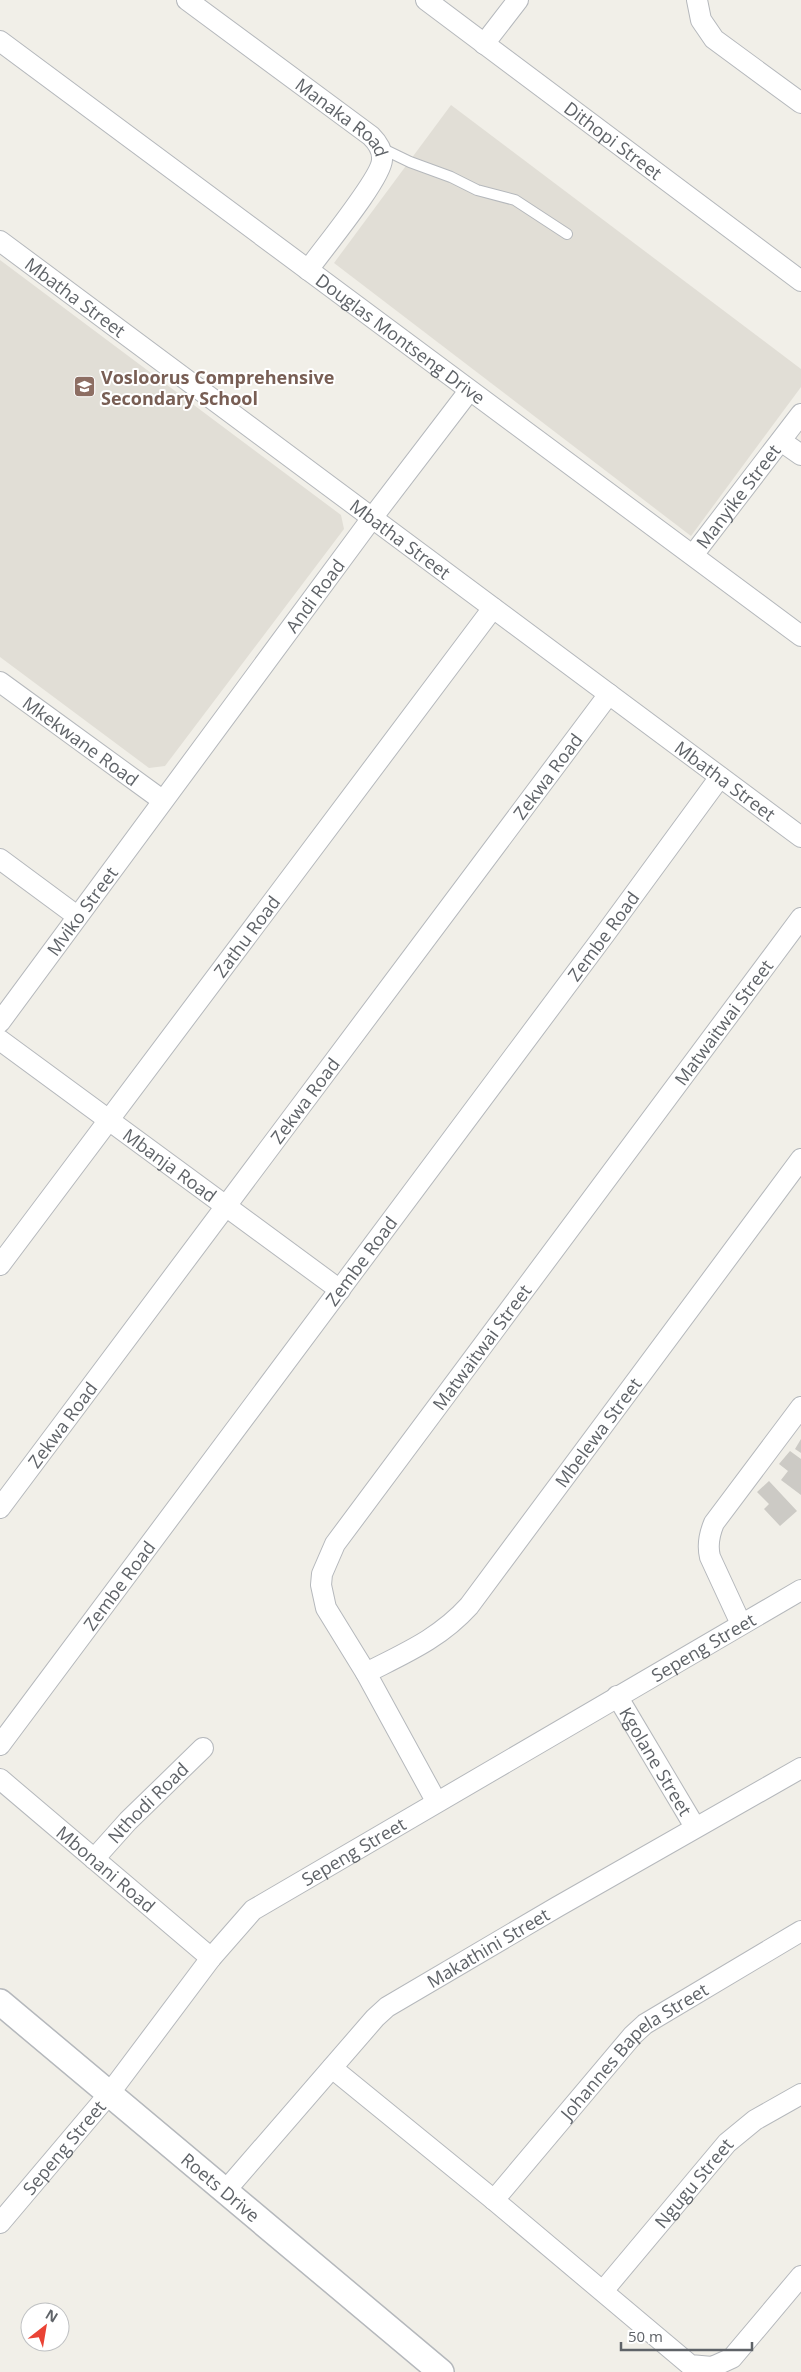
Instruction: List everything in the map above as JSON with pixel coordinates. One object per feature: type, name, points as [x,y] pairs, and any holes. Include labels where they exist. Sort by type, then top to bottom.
[{"type":"street","name":"Manaka Road","points":[[187,0],[372,136],[380,148],[382,161],[375,179],[308,270]]},
{"type":"street","name":"Dithopi Street","points":[[426,0],[801,281]]},
{"type":"street","points":[[484,44],[518,0]]},
{"type":"street","points":[[697,0],[701,20],[714,39],[801,103]]},
{"type":"street","name":"Douglas Montseng Drive","points":[[0,41],[801,636]]},
{"type":"street","name":"Mbatha Street","points":[[0,241],[801,836]]},
{"type":"street","name":"Andi Road","points":[[162,800],[469,391]]},
{"type":"street","name":"Manyike Street","points":[[693,555],[801,414]]},
{"type":"street","points":[[781,441],[801,456]]},
{"type":"street","name":"Zathu Road","points":[[0,1265],[494,608]]},
{"type":"street","name":"Mkekwane Road","points":[[0,682],[162,800]]},
{"type":"street","name":"Zekwa Road","points":[[0,1508],[609,694]]},
{"type":"street","name":"Zembe Road","points":[[0,1745],[720,777]]},
{"type":"street","name":"Mviko Street","points":[[0,1022],[162,800]]},
{"type":"street","points":[[0,859],[77,916]]},
{"type":"street","name":"Matwaitwai Street","points":[[436,1802],[366,1673],[326,1608],[322,1596],[322,1574],[336,1544],[801,918]]},
{"type":"street","name":"Mbanja Road","points":[[0,1040],[340,1290]]},
{"type":"street","name":"Mbelewa Street","points":[[366,1673],[428,1642],[454,1622],[469,1606],[801,1159]]},
{"type":"street","points":[[741,1624],[710,1557],[708,1546],[710,1536],[714,1523],[801,1407]]},
{"type":"street","name":"Sepeng Street","points":[[3,2212],[109,2094],[211,1958],[253,1910],[801,1590]]},
{"type":"street","name":"Kgolane Street","points":[[617,1696],[695,1827]]},
{"type":"street","name":"Nthodi Road","points":[[94,1859],[128,1821],[203,1748]]},
{"type":"street","name":"Makathini Street","points":[[226,2190],[380,2012],[399,1998],[801,1768]]},
{"type":"street","name":"Mbonani Road","points":[[0,1779],[211,1958]]},
{"type":"street","name":"Johannes Bapela Street","points":[[494,2200],[633,2035],[645,2024],[801,1931]]},
{"type":"street","name":"Roets Drive","points":[[0,2002],[442,2372]]},
{"type":"street","points":[[332,2068],[494,2200],[690,2365],[712,2367],[732,2358],[801,2276]]},
{"type":"street","name":"Ngugu Street","points":[[603,2291],[727,2143],[755,2120],[801,2094]]},
{"type":"lane","points":[[380,148],[410,162],[451,177],[477,190],[515,200],[568,234]]},
{"type":"shaded area","points":[[451,105],[801,369],[801,387],[691,536],[334,263]]},
{"type":"shaded area","name":"Vosloorus Comprehensive Secondary School","points":[[0,260],[341,515],[344,529],[165,766],[149,768],[0,657]]},
{"type":"building","points":[[801,1439],[801,1453],[795,1449]]},
{"type":"building","points":[[790,1451],[801,1459],[801,1495],[781,1480],[788,1471],[779,1464]]},
{"type":"building","points":[[769,1481],[797,1511],[780,1526],[764,1509],[769,1504],[757,1492]]},
{"type":"place","name":"Vosloorus Comprehensive Secondary School","points":[[85,387]]}]
